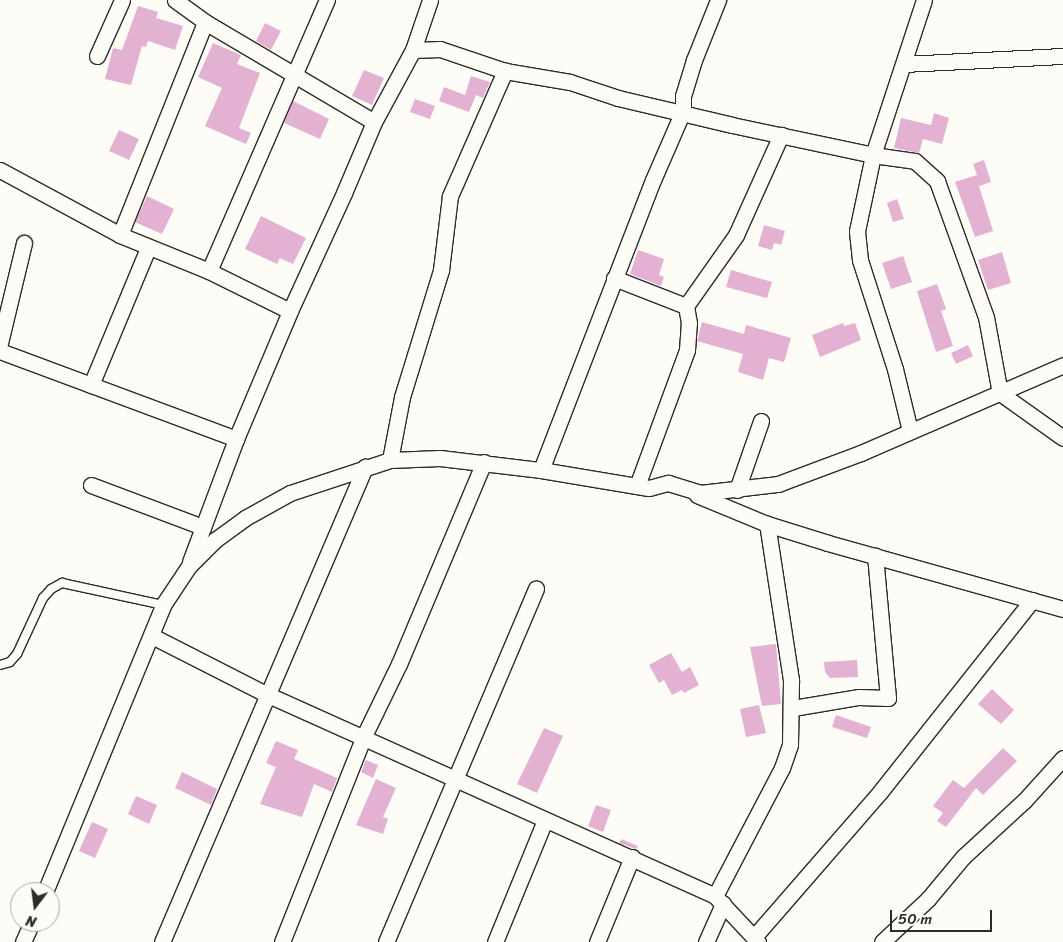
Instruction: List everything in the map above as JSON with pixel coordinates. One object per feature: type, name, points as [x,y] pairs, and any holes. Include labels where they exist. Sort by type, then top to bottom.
[{"type":"street","points":[[97,56],[122,0]]},
{"type":"street","points":[[175,0],[205,22],[374,122]]},
{"type":"street","points":[[210,271],[292,74],[327,0]]},
{"type":"street","points":[[189,566],[236,439],[290,311],[374,122],[413,50],[430,0]]},
{"type":"street","points":[[542,470],[614,278],[683,111],[683,96],[694,60],[718,0]]},
{"type":"street","points":[[910,431],[895,369],[860,260],[857,230],[873,156],[924,0]]},
{"type":"street","points":[[120,235],[205,22]]},
{"type":"street","points":[[413,50],[440,49],[505,71],[562,80],[618,98],[683,111],[873,156],[916,161],[937,181],[986,317],[1000,393],[1063,438]]},
{"type":"street","points":[[904,64],[1063,56]]},
{"type":"street","points":[[390,460],[402,397],[441,270],[450,196],[505,71]]},
{"type":"street","points":[[637,486],[686,350],[689,323],[686,306],[736,235],[781,135]]},
{"type":"street","points":[[0,170],[120,235],[148,248],[210,271],[290,311]]},
{"type":"street","points":[[0,343],[24,243]]},
{"type":"street","points":[[91,385],[148,248]]},
{"type":"street","points":[[614,278],[686,306]]},
{"type":"street","points":[[0,351],[236,439]]},
{"type":"street","points":[[49,882],[152,636],[163,605],[189,566],[215,540],[260,510],[290,493],[390,460],[484,462],[649,488],[668,483],[700,493],[778,484],[819,470],[1063,365]]},
{"type":"street","points":[[737,490],[761,421]]},
{"type":"street","points":[[282,942],[363,738],[399,664],[484,462]]},
{"type":"street","points":[[162,942],[266,694],[365,467]]},
{"type":"street","points":[[668,483],[767,524],[1063,609]]},
{"type":"street","points":[[90,485],[203,527]]},
{"type":"street","points":[[706,942],[719,900],[782,768],[790,744],[793,708],[767,524]]},
{"type":"street","points":[[793,708],[859,697],[888,698],[875,556]]},
{"type":"street","points":[[386,942],[536,589]]},
{"type":"street","points":[[152,636],[266,694],[545,820],[632,857],[719,900],[756,940],[880,792],[1032,600]]},
{"type":"street","points":[[882,942],[928,899],[963,857],[1024,801],[1063,758]]},
{"type":"street","points":[[495,942],[545,820]]},
{"type":"street","points":[[597,942],[632,857]]},
{"type":"lane","points":[[0,665],[10,662],[17,654],[44,598],[51,589],[62,584],[163,605]]},
{"type":"building","points":[[138,6],[158,12],[156,18],[183,26],[175,50],[148,41],[146,47],[142,46],[131,85],[105,79],[113,48],[122,50]]},
{"type":"building","points":[[265,23],[281,31],[271,50],[256,41]]},
{"type":"building","points":[[213,43],[241,55],[237,64],[260,73],[239,128],[251,133],[246,144],[205,126],[222,88],[198,77]]},
{"type":"building","points":[[364,70],[384,78],[372,105],[352,96]]},
{"type":"building","points":[[471,76],[490,82],[483,98],[476,95],[469,112],[439,101],[444,87],[465,95]]},
{"type":"building","points":[[415,99],[435,106],[430,119],[410,112]]},
{"type":"building","points":[[293,101],[329,119],[320,139],[284,123]]},
{"type":"building","points":[[934,113],[949,118],[942,144],[923,139],[919,153],[894,148],[901,118],[931,125]]},
{"type":"building","points":[[119,130],[139,139],[129,160],[109,151]]},
{"type":"building","points":[[984,160],[991,182],[979,186],[993,231],[975,237],[955,182],[977,175],[973,164]]},
{"type":"building","points":[[147,196],[174,209],[162,234],[135,222]]},
{"type":"building","points":[[897,199],[904,219],[893,222],[887,203]]},
{"type":"building","points":[[261,216],[306,238],[293,264],[280,258],[277,264],[245,249]]},
{"type":"building","points":[[764,225],[785,231],[781,245],[774,243],[772,250],[758,246]]},
{"type":"building","points":[[638,250],[664,259],[659,275],[664,277],[661,286],[630,274]]},
{"type":"building","points":[[1002,252],[1011,283],[988,290],[978,260]]},
{"type":"building","points":[[903,256],[912,282],[891,289],[882,263]]},
{"type":"building","points":[[731,270],[772,282],[767,298],[726,287]]},
{"type":"building","points":[[937,284],[946,309],[941,311],[953,346],[936,352],[917,291]]},
{"type":"building","points":[[702,322],[744,334],[746,325],[791,338],[784,362],[769,358],[763,380],[738,372],[743,354],[697,341]]},
{"type":"building","points":[[843,323],[844,326],[855,323],[861,340],[820,357],[812,335]]},
{"type":"building","points":[[968,345],[973,356],[956,364],[951,353]]},
{"type":"building","points":[[776,644],[781,704],[762,706],[750,647]]},
{"type":"building","points":[[671,653],[682,672],[690,667],[699,685],[684,693],[682,690],[672,695],[664,680],[659,683],[649,665]]},
{"type":"building","points":[[857,660],[858,677],[830,678],[825,672],[824,662]]},
{"type":"building","points":[[992,689],[1014,710],[1001,724],[978,704]]},
{"type":"building","points":[[759,705],[766,733],[746,737],[740,709]]},
{"type":"building","points":[[836,715],[871,727],[867,738],[832,727]]},
{"type":"building","points":[[544,728],[563,736],[537,793],[517,784]]},
{"type":"building","points":[[276,741],[298,750],[294,759],[337,778],[332,792],[314,784],[302,817],[260,804],[276,767],[266,763]]},
{"type":"building","points":[[1003,748],[1017,761],[983,795],[976,788],[946,827],[937,821],[943,813],[933,806],[953,780],[964,788]]},
{"type":"building","points":[[366,760],[378,765],[373,778],[361,772]]},
{"type":"building","points":[[182,772],[217,789],[211,805],[175,788]]},
{"type":"building","points":[[376,779],[396,788],[383,817],[388,819],[383,834],[356,825]]},
{"type":"building","points":[[136,796],[157,805],[149,824],[128,814]]},
{"type":"building","points":[[596,805],[611,810],[603,832],[588,826]]},
{"type":"building","points":[[92,822],[108,829],[95,858],[79,851]]},
{"type":"building","points":[[621,839],[638,846],[636,849],[619,843]]}]
